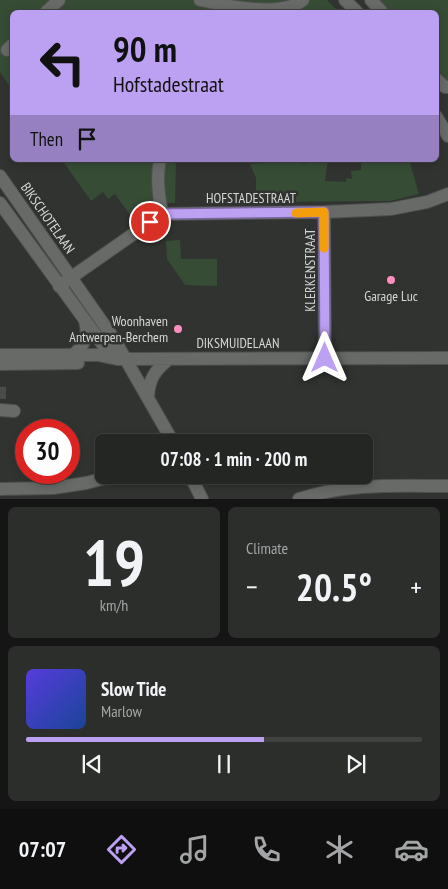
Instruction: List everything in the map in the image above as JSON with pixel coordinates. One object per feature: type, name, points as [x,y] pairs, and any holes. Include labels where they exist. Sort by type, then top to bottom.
[{"type":"street","points":[[48,10],[59,0]]},
{"type":"street","points":[[200,0],[261,10]]},
{"type":"street","points":[[275,10],[298,4],[303,0]]},
{"type":"street","points":[[345,0],[355,10]]},
{"type":"street","points":[[371,0],[380,10]]},
{"type":"street","points":[[439,121],[448,136]]},
{"type":"street","points":[[59,286],[162,214],[158,190],[160,162]]},
{"type":"street","name":"BIKSCHOTELAAN","points":[[0,176],[114,339],[121,359],[148,397],[169,434]]},
{"type":"street","name":"HOFSTADESTRAAT","points":[[162,214],[324,212],[391,209],[427,202],[448,194]]},
{"type":"street","name":"BIKSCHOTELAAN","points":[[0,203],[103,345],[121,359]]},
{"type":"street","name":"KLERKENSTRAAT","points":[[324,212],[325,358]]},
{"type":"street","points":[[74,354],[78,351],[87,335],[84,319]]},
{"type":"street","name":"DIKSMUIDELAAN","points":[[0,355],[74,354],[98,355],[121,359],[448,358]]},
{"type":"street","name":"DIKSMUIDELAAN","points":[[0,364],[102,363],[121,359]]},
{"type":"street","points":[[148,397],[152,377],[162,364],[169,359]]},
{"type":"street","points":[[0,402],[0,410],[14,411]]},
{"type":"street","points":[[7,492],[54,493],[95,481]]},
{"type":"street","points":[[194,484],[200,498]]},
{"type":"street","points":[[299,499],[326,491],[369,486],[448,486]]},
{"type":"green space","points":[[0,0],[327,0],[337,10],[10,10],[10,87],[0,72]]},
{"type":"green space","points":[[376,0],[448,0],[448,82],[439,77],[439,10],[386,10]]},
{"type":"green space","points":[[63,162],[176,162],[175,203],[163,203],[135,222],[115,194],[108,199],[103,192],[91,201]]},
{"type":"green space","points":[[302,162],[303,164],[328,162],[325,181],[346,182],[346,178],[352,179],[351,171],[361,170],[361,162],[410,162],[419,194],[390,201],[256,202],[256,178],[250,164]]},
{"type":"green space","points":[[180,240],[181,259],[217,259],[217,286],[185,285],[167,259],[166,241]]},
{"type":"tunnel","points":[[0,387],[0,402]]},
{"type":"slow traffic","points":[[296,213],[324,212],[324,248]]},
{"type":"place","name":"Garage Luc","points":[[391,280]]},
{"type":"place","name":"Woonhaven Antwerpen-Berchem","points":[[178,329]]},
{"type":"route","points":[[150,222],[162,214],[324,212],[325,358]]}]
